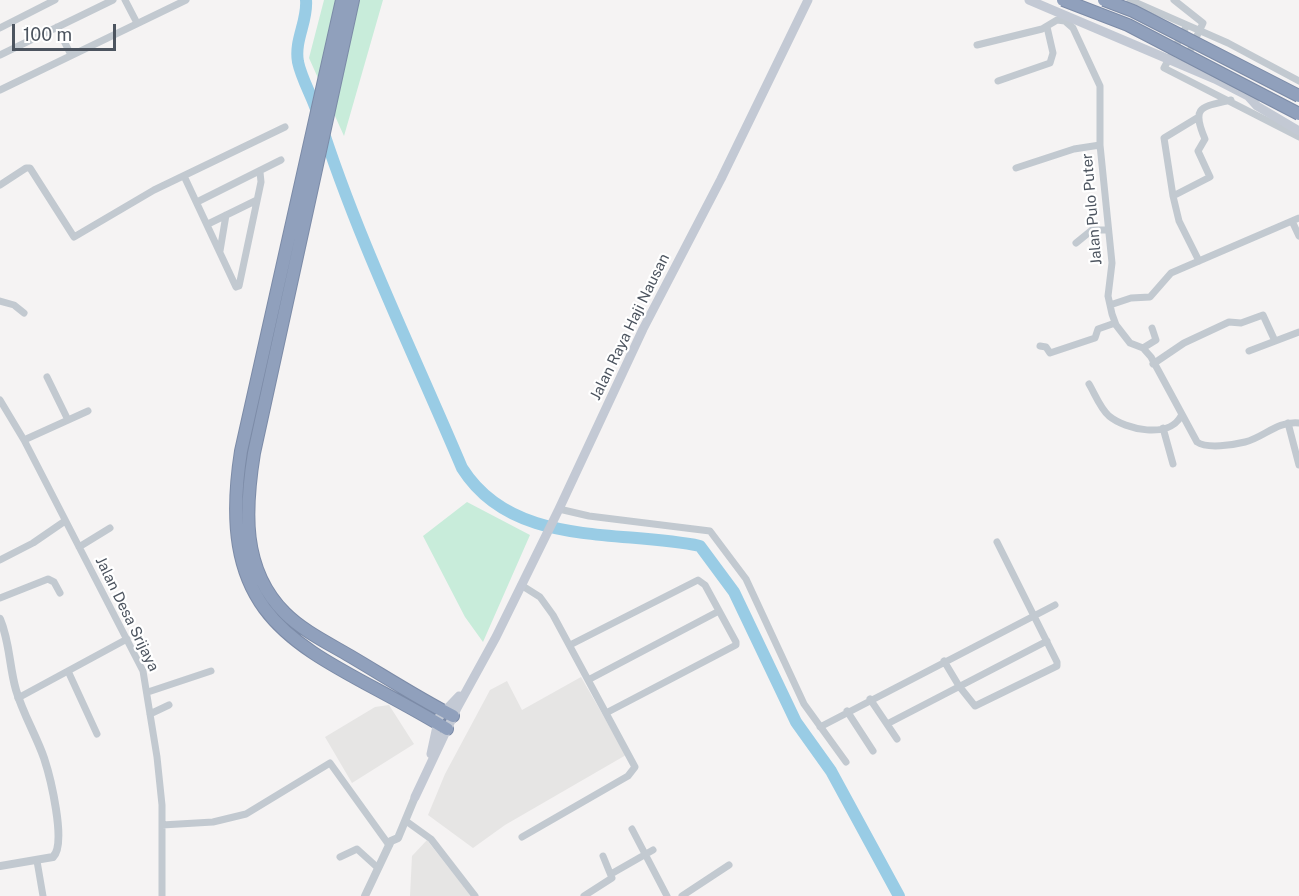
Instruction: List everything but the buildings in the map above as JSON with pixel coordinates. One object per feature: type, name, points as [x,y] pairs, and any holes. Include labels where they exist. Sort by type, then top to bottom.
[{"type":"highway","points":[[360,0],[339,66],[237,480],[235,530],[243,572],[265,611],[290,636],[442,726]]},
{"type":"highway","points":[[1104,0],[1133,11],[1299,96]]},
{"type":"highway","points":[[339,66],[344,1]]},
{"type":"highway","points":[[344,1],[279,309],[247,498],[248,530],[256,570],[276,602],[300,626],[449,714]]},
{"type":"highway","points":[[1059,10],[1128,25],[1299,114]]},
{"type":"main road","name":"Jalan Raya Haji Nausan","points":[[415,797],[442,726],[479,667],[521,585],[639,338],[721,179],[808,0]]},
{"type":"main road","points":[[1029,0],[1059,10],[1168,60],[1183,64],[1248,96],[1257,106],[1299,131]]},
{"type":"street","points":[[0,28],[55,0]]},
{"type":"street","points":[[0,56],[113,0]]},
{"type":"street","points":[[125,0],[137,23]]},
{"type":"street","points":[[0,90],[186,0]]},
{"type":"street","points":[[1130,0],[1262,60],[1299,81]]},
{"type":"street","points":[[1174,0],[1203,23],[1177,74]]},
{"type":"street","points":[[977,45],[1047,27],[1059,10]]},
{"type":"street","name":"Jalan Pulo Puter","points":[[1059,10],[1065,21],[1073,28],[1100,86],[1100,145],[1112,263],[1108,288],[1115,323],[1130,343],[1143,348],[1181,416],[1191,427],[1197,442],[1206,446],[1244,442],[1271,428],[1288,423]]},
{"type":"street","points":[[1186,24],[1164,68],[1299,136]]},
{"type":"street","points":[[57,27],[71,56]]},
{"type":"street","points":[[998,81],[1046,65],[1052,60],[1053,53],[1047,27]]},
{"type":"street","points":[[1199,261],[1179,221],[1164,138],[1178,127],[1197,118],[1202,107],[1231,100]]},
{"type":"street","points":[[1173,196],[1209,177],[1198,151],[1205,138],[1197,118]]},
{"type":"street","points":[[1,183],[26,168],[30,168],[75,237],[154,190],[285,127]]},
{"type":"street","points":[[1016,168],[1074,150],[1100,145]]},
{"type":"street","points":[[197,202],[281,160]]},
{"type":"street","points":[[184,176],[238,287],[257,200],[260,172]]},
{"type":"street","points":[[208,224],[257,200]]},
{"type":"street","points":[[220,252],[226,215]]},
{"type":"street","points":[[1110,305],[1131,297],[1149,297],[1165,278],[1295,220],[1299,236]]},
{"type":"street","points":[[1076,243],[1092,230],[1107,230]]},
{"type":"street","points":[[0,301],[14,305],[24,313]]},
{"type":"street","points":[[1153,364],[1184,344],[1229,322],[1242,323],[1263,315],[1275,341]]},
{"type":"street","points":[[1040,346],[1046,346],[1050,353],[1095,338],[1098,329],[1115,323]]},
{"type":"street","points":[[1143,348],[1156,340],[1152,328]]},
{"type":"street","points":[[1250,351],[1299,332]]},
{"type":"street","points":[[47,377],[68,420]]},
{"type":"street","points":[[1089,384],[1105,411],[1116,421],[1136,428],[1171,428],[1181,416]]},
{"type":"street","name":"Jalan Desa Srijaya","points":[[0,400],[24,440],[143,671],[157,757],[162,825],[162,896]]},
{"type":"street","points":[[24,440],[88,411]]},
{"type":"street","points":[[1299,423],[1288,423],[1299,465]]},
{"type":"street","points":[[1162,428],[1173,464]]},
{"type":"street","points":[[557,511],[710,531],[746,579],[800,696],[846,762]]},
{"type":"street","points":[[0,560],[65,521]]},
{"type":"street","points":[[79,547],[110,528]]},
{"type":"street","points":[[944,661],[972,705],[977,705],[1057,666],[1047,641],[997,542]]},
{"type":"street","points":[[0,598],[48,579],[54,582],[60,593]]},
{"type":"street","points":[[570,645],[695,580],[705,585],[719,611],[736,645],[606,713]]},
{"type":"street","points":[[521,585],[545,603],[634,765],[633,772],[522,837]]},
{"type":"street","points":[[820,727],[870,699],[1055,606]]},
{"type":"street","points":[[588,680],[719,611]]},
{"type":"street","points":[[0,619],[8,637],[18,698],[47,767],[57,825],[56,854],[37,861],[0,866]]},
{"type":"street","points":[[18,698],[127,639]]},
{"type":"street","points":[[887,724],[1047,641]]},
{"type":"street","points":[[68,671],[97,734]]},
{"type":"street","points":[[148,692],[211,671]]},
{"type":"street","points":[[870,699],[897,739]]},
{"type":"street","points":[[150,714],[169,705]]},
{"type":"street","points":[[847,711],[873,751]]},
{"type":"street","points":[[162,825],[213,822],[246,814],[330,762],[389,845]]},
{"type":"street","name":"Jalan Raya Haji Nausan","points":[[365,896],[389,845],[398,838],[407,822],[415,797]]},
{"type":"street","points":[[407,822],[431,839],[475,896]]},
{"type":"street","points":[[632,829],[667,896]]},
{"type":"street","points":[[340,857],[357,849],[378,868]]},
{"type":"street","points":[[611,874],[653,850]]},
{"type":"street","points":[[584,896],[612,878],[603,856]]},
{"type":"street","points":[[37,861],[43,896]]},
{"type":"street","points":[[682,896],[729,865]]},
{"type":"shaded area","points":[[581,677],[626,755],[505,825],[473,848],[428,815],[445,774],[490,690],[507,681],[522,710]]},
{"type":"shaded area","points":[[389,705],[414,744],[352,783],[325,737],[375,707]]},
{"type":"shaded area","points":[[427,840],[471,896],[410,896],[412,856]]},
{"type":"green space","points":[[324,0],[383,0],[344,136],[309,58]]},
{"type":"green space","points":[[467,502],[530,535],[483,642],[465,617],[423,536]]},
{"type":"waterway","points":[[306,0],[297,54],[300,69],[350,207],[462,468],[484,494],[509,512],[539,524],[570,531],[700,546],[734,592],[796,722],[831,771],[899,896]]}]
